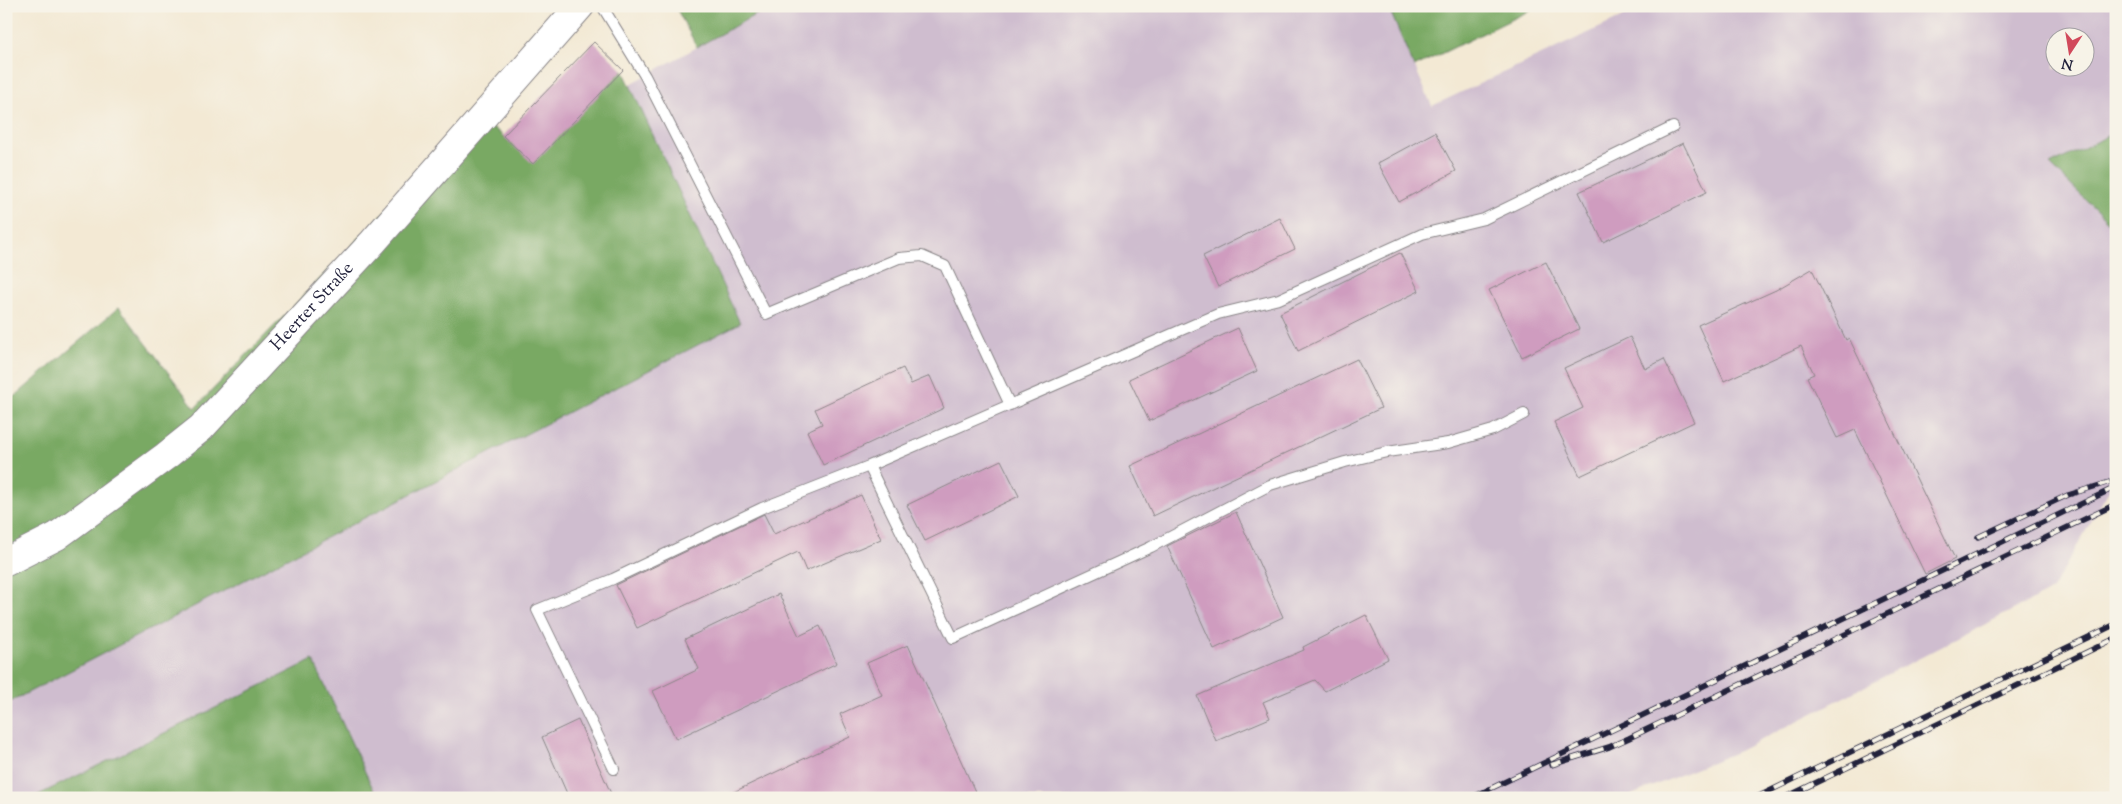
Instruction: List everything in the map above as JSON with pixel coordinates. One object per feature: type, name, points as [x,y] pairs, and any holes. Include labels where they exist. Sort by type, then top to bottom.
[{"type":"main road","name":"Heerter Straße","points":[[6,562],[56,536],[202,428],[367,250],[580,6]]},
{"type":"lane","points":[[602,6],[645,76],[766,314],[899,258],[922,256],[944,266],[1010,405]]},
{"type":"lane","points":[[614,769],[537,610],[613,578],[762,508],[869,466],[1218,314],[1279,299],[1422,234],[1484,219],[1673,127]]},
{"type":"lane","points":[[869,466],[953,638],[1151,547],[1270,485],[1345,462],[1387,452],[1448,443],[1494,430],[1524,414]]},
{"type":"shaded area","points":[[771,6],[1388,6],[1432,106],[1646,6],[2116,6],[2116,132],[2050,165],[2116,229],[2116,478],[2052,590],[1739,751],[1624,798],[359,798],[374,791],[313,661],[32,798],[6,798],[6,704],[739,323],[629,85]]},
{"type":"green space","points":[[675,6],[771,6],[697,47]]},
{"type":"green space","points":[[1388,6],[1539,6],[1414,67]]},
{"type":"green space","points":[[623,70],[740,323],[6,704],[6,404],[119,307],[195,408],[431,164],[475,111],[533,163]]},
{"type":"green space","points":[[2116,132],[2116,229],[2050,165]]},
{"type":"green space","points":[[313,660],[374,791],[359,798],[32,798]]},
{"type":"building","points":[[594,42],[623,70],[533,164],[503,136]]},
{"type":"building","points":[[1435,132],[1456,171],[1399,202],[1378,163]]},
{"type":"building","points":[[1683,143],[1707,192],[1603,242],[1579,192]]},
{"type":"building","points":[[1280,218],[1295,249],[1218,287],[1203,256]]},
{"type":"building","points":[[1400,253],[1419,291],[1298,351],[1280,313]]},
{"type":"building","points":[[1546,262],[1579,329],[1522,357],[1489,290]]},
{"type":"building","points":[[1812,269],[1846,340],[1849,338],[1955,559],[1925,574],[1855,430],[1837,438],[1807,377],[1814,374],[1801,346],[1724,381],[1698,325],[1776,290]]},
{"type":"building","points":[[1238,328],[1257,371],[1149,421],[1129,379]]},
{"type":"building","points":[[1630,337],[1645,369],[1664,359],[1694,422],[1580,476],[1554,422],[1583,408],[1564,368]]},
{"type":"building","points":[[1357,359],[1381,408],[1153,516],[1130,466]]},
{"type":"building","points":[[903,368],[911,384],[930,376],[944,408],[823,465],[807,431],[822,424],[815,409]]},
{"type":"building","points":[[1001,460],[1019,496],[925,541],[907,505]]},
{"type":"building","points":[[861,495],[881,539],[806,571],[798,552],[637,628],[616,585],[764,514],[774,534]]},
{"type":"building","points":[[1236,512],[1283,617],[1214,649],[1167,546]]},
{"type":"building","points":[[779,594],[799,636],[820,626],[837,663],[676,739],[653,691],[699,669],[685,639]]},
{"type":"building","points":[[1366,615],[1388,659],[1325,691],[1315,680],[1263,702],[1270,718],[1216,741],[1197,696],[1304,650],[1303,647]]},
{"type":"building","points":[[908,645],[978,798],[721,798],[850,737],[840,714],[882,695],[867,663]]},
{"type":"building","points":[[578,720],[613,798],[569,798],[542,737]]},
{"type":"railway","points":[[1978,537],[2068,495],[2116,480]]},
{"type":"railway","points":[[1471,798],[2116,487]]},
{"type":"railway","points":[[1551,765],[1609,747],[1629,738],[2116,504]]},
{"type":"railway","points":[[1755,798],[2116,624]]},
{"type":"railway","points":[[1784,798],[2116,638]]}]
